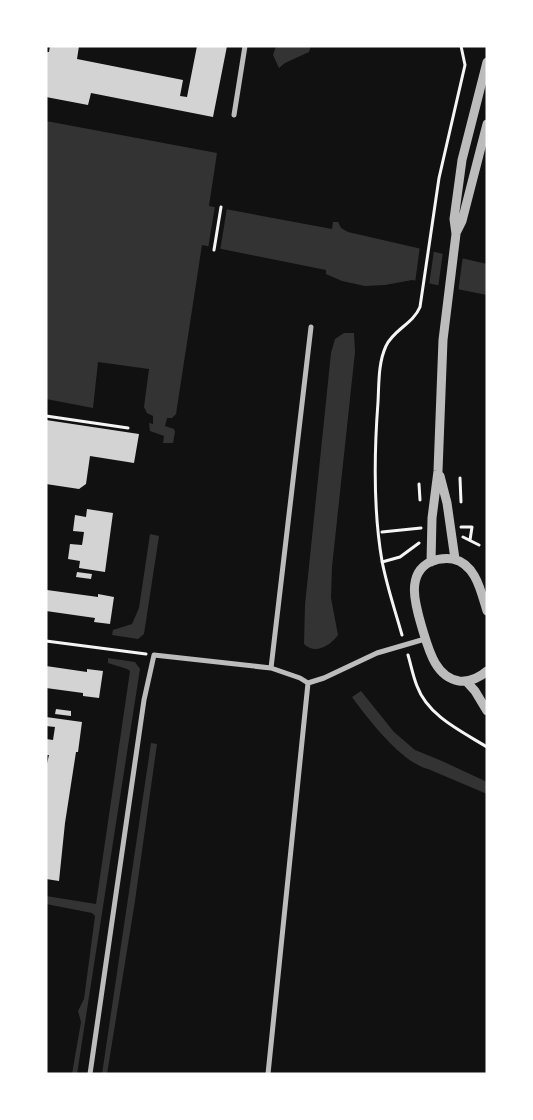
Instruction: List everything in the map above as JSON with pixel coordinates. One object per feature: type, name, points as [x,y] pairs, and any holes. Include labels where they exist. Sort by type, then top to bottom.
[{"type":"street","points":[[234,115],[245,46]]},
{"type":"street","points":[[431,562],[432,518],[438,471],[440,386],[446,305],[456,234],[454,220],[462,160],[487,62]]},
{"type":"street","points":[[456,234],[462,221],[487,124]]},
{"type":"street","points":[[271,668],[311,327]]},
{"type":"street","points":[[438,471],[447,503],[455,559]]},
{"type":"street","points":[[487,610],[477,580],[470,569],[462,562],[447,558],[431,562],[419,572],[414,584],[416,610],[437,666],[443,674],[451,679],[466,681],[481,676],[487,671]]},
{"type":"street","points":[[90,1074],[144,700],[154,656],[271,668],[300,678],[308,683],[324,678],[377,653],[426,639]]},
{"type":"street","points":[[466,681],[475,691],[487,711]]},
{"type":"street","points":[[268,1074],[308,683]]},
{"type":"path","points":[[404,644],[387,586],[378,532],[376,430],[380,375],[385,346],[390,338],[418,313],[422,300],[431,229],[444,155],[464,72],[465,59],[461,46]]},
{"type":"path","points":[[214,250],[221,207]]},
{"type":"path","points":[[46,416],[128,428]]},
{"type":"path","points":[[472,527],[470,540],[479,545]]},
{"type":"path","points":[[382,532],[422,528]]},
{"type":"path","points":[[46,641],[154,656]]},
{"type":"path","points":[[411,665],[417,686],[424,700],[433,710],[487,747]]},
{"type":"shaded area","points":[[276,46],[311,46],[309,52],[285,63],[279,68],[273,55]]},
{"type":"shaded area","points":[[46,121],[217,153],[209,206],[332,229],[333,222],[338,222],[341,228],[348,232],[487,264],[487,295],[412,280],[385,285],[365,286],[342,281],[326,274],[326,270],[202,245],[176,414],[172,418],[167,418],[165,426],[174,429],[173,443],[163,443],[164,436],[150,431],[149,423],[153,424],[153,416],[147,413],[144,407],[149,369],[98,362],[93,408],[46,399]]},
{"type":"shaded area","points":[[344,333],[354,333],[355,352],[332,567],[331,598],[338,635],[327,646],[313,649],[304,644],[305,605],[331,353],[335,339]]},
{"type":"shaded area","points":[[150,534],[159,536],[144,634],[138,639],[112,635],[113,630],[132,624],[139,608]]},
{"type":"shaded area","points":[[108,658],[135,662],[140,669],[77,1074],[72,1074],[81,1022],[78,1011],[84,999],[95,916],[92,913],[46,904],[46,896],[96,904],[130,671],[108,663]]},
{"type":"shaded area","points":[[361,691],[394,732],[415,750],[487,782],[487,794],[418,765],[407,758],[386,739],[352,697]]},
{"type":"shaded area","points":[[151,743],[157,744],[135,901],[107,1074],[102,1074]]},
{"type":"pier","points":[[215,206],[227,208],[220,251],[208,249]]},
{"type":"pier","points":[[420,246],[434,250],[429,286],[415,283]]},
{"type":"pier","points":[[443,252],[463,256],[458,292],[438,288]]},
{"type":"building","points":[[50,46],[79,46],[77,59],[183,80],[180,96],[187,97],[197,46],[227,46],[213,117],[91,93],[88,105],[46,97],[46,52],[49,52]]},
{"type":"building","points":[[46,420],[139,434],[134,463],[90,456],[86,484],[79,489],[46,484]]},
{"type":"building","points":[[87,509],[113,513],[105,572],[79,568],[80,561],[68,559],[70,544],[82,545],[83,539],[84,532],[73,531],[75,515],[86,517]]},
{"type":"building","points":[[77,572],[92,574],[91,579],[76,577]]},
{"type":"building","points":[[47,590],[98,597],[98,594],[114,597],[110,624],[94,622],[95,618],[46,611]]},
{"type":"building","points":[[46,666],[87,672],[87,669],[103,671],[99,698],[83,696],[83,693],[46,688]]},
{"type":"building","points":[[56,709],[71,711],[71,716],[55,714]]},
{"type":"building","points":[[46,717],[82,722],[65,823],[59,881],[46,879],[46,768],[49,755],[46,755],[46,739],[53,740],[55,727],[46,726]]}]
